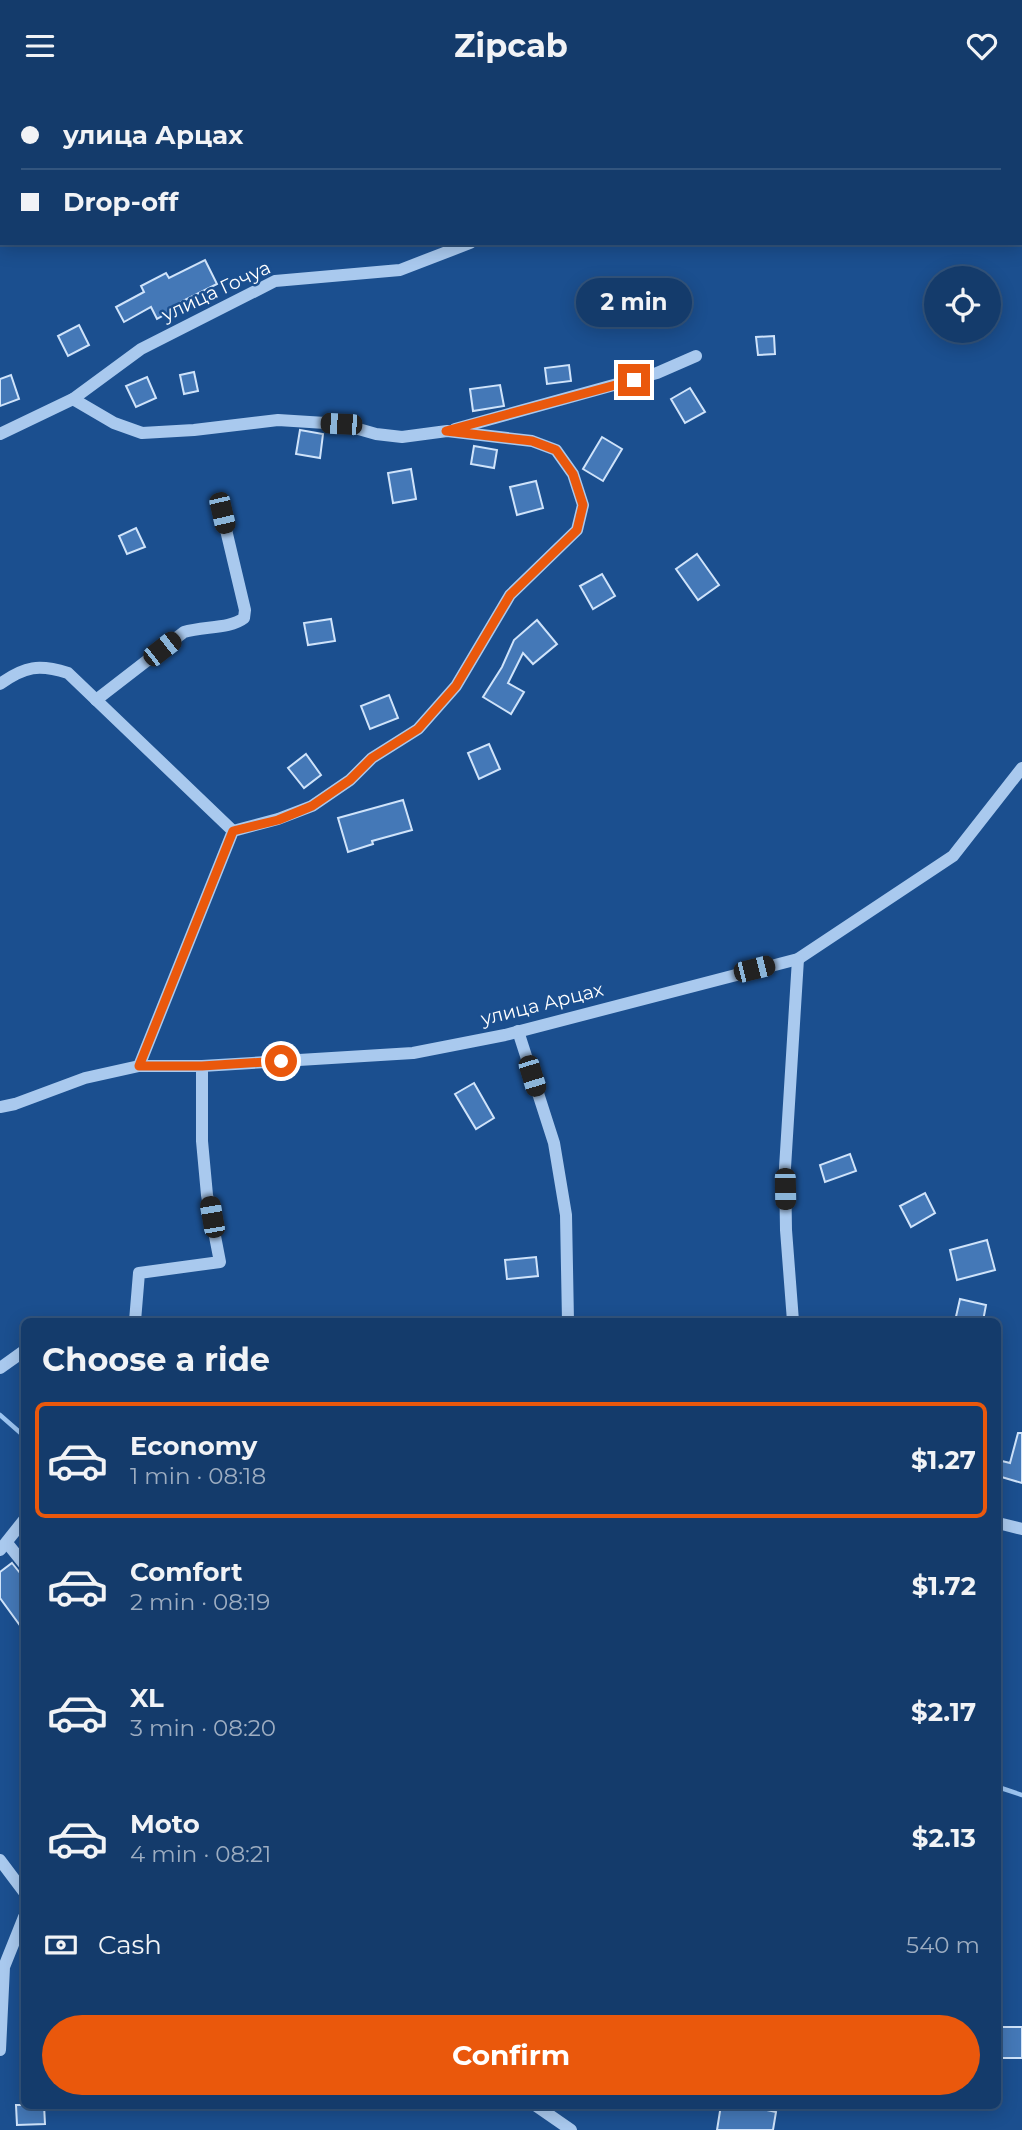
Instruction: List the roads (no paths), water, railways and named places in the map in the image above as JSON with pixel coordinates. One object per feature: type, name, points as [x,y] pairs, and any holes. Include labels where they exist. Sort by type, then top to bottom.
[{"type":"street","name":"улица Гочуа","points":[[0,434],[73,399],[141,348],[275,281],[400,270],[465,245]]},
{"type":"street","points":[[73,399],[114,423],[142,433],[278,420],[341,424],[376,434],[402,437],[446,431],[657,373],[696,356]]},
{"type":"street","points":[[233,831],[278,820],[312,806],[350,780],[372,758],[418,729],[456,686],[510,595],[577,530],[583,505],[573,474],[556,450],[532,441],[446,431]]},
{"type":"street","points":[[96,700],[184,632],[236,624],[244,618],[245,610],[222,513]]},
{"type":"street","points":[[2,682],[31,668],[48,667],[68,673],[233,831]]},
{"type":"street","name":"улица Арцах","points":[[0,1107],[85,1078],[139,1066],[202,1066],[413,1053],[518,1031],[798,958],[953,856],[1022,768]]},
{"type":"street","points":[[139,1066],[233,831]]},
{"type":"street","points":[[793,1318],[786,1230],[785,1168],[798,958]]},
{"type":"street","points":[[518,1031],[554,1143],[566,1215],[568,1318]]},
{"type":"street","points":[[135,1318],[139,1273],[220,1262],[202,1141],[202,1066]]},
{"type":"street","points":[[0,1368],[21,1353]]},
{"type":"street","points":[[21,1524],[4,1546],[21,1562]]},
{"type":"street","points":[[1001,1525],[1022,1529]]},
{"type":"street","points":[[0,1860],[21,1888]]},
{"type":"street","points":[[0,2050],[4,1967],[21,1924]]},
{"type":"street","points":[[541,2109],[571,2130]]},
{"type":"waterway","points":[[0,1415],[21,1433]]},
{"type":"waterway","points":[[1001,1788],[1022,1795]]}]
